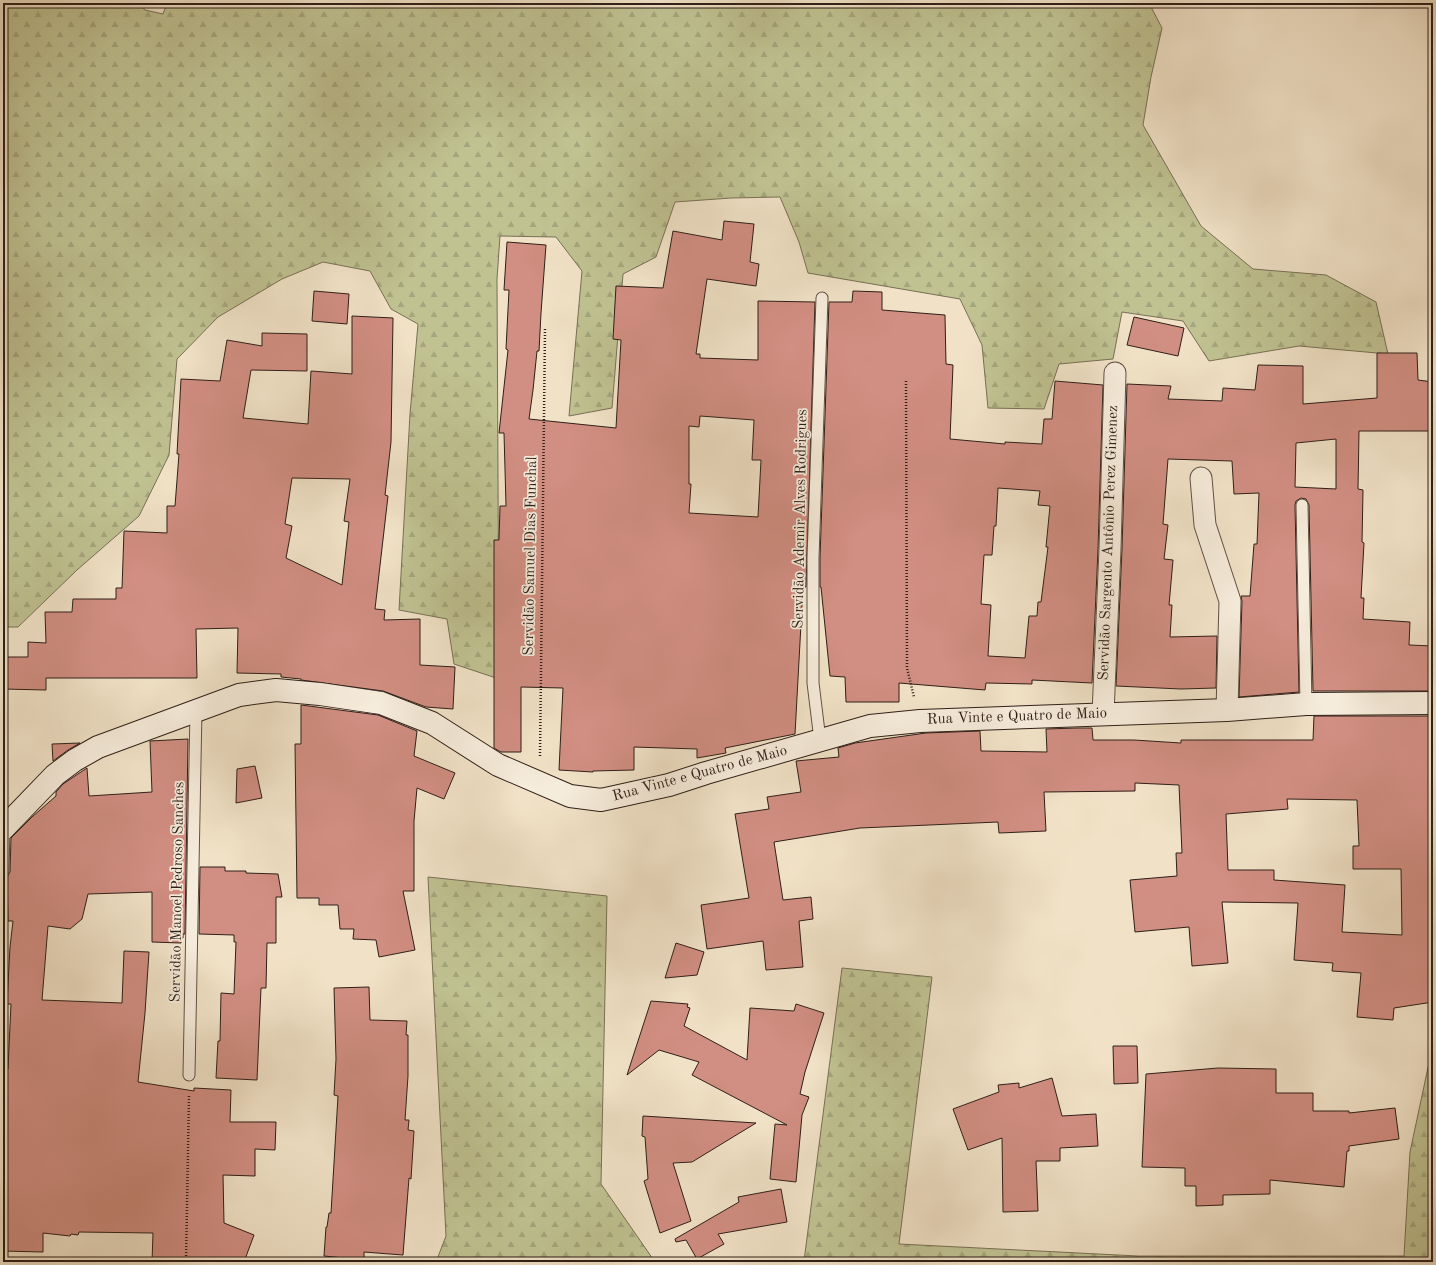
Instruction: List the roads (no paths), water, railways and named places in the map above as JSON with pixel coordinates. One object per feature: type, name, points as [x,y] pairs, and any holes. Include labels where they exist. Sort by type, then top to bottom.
[{"type":"street","name":"Servidão Sargento Antônio Perez Gimenez","points":[[1103,714],[1115,373]]},
{"type":"street","points":[[1201,478],[1205,525],[1230,602],[1227,710]]},
{"type":"street","name":"Rua Vinte e Quatro de Maio","points":[[4,828],[55,774],[75,760],[98,747],[239,695],[276,690],[320,694],[381,703],[432,723],[498,765],[570,796],[600,800],[669,785],[870,726],[920,721],[1227,710],[1306,704],[1433,703]]},
{"type":"lane","name":"Servidão Ademir Alves Rodrigues","points":[[820,740],[813,683],[813,558],[822,298]]},
{"type":"lane","points":[[1302,505],[1306,704]]},
{"type":"lane","name":"Servidão Manoel Pedroso Sanches","points":[[189,1075],[196,710]]},
{"type":"lane","points":[[3,872],[4,828]]}]
